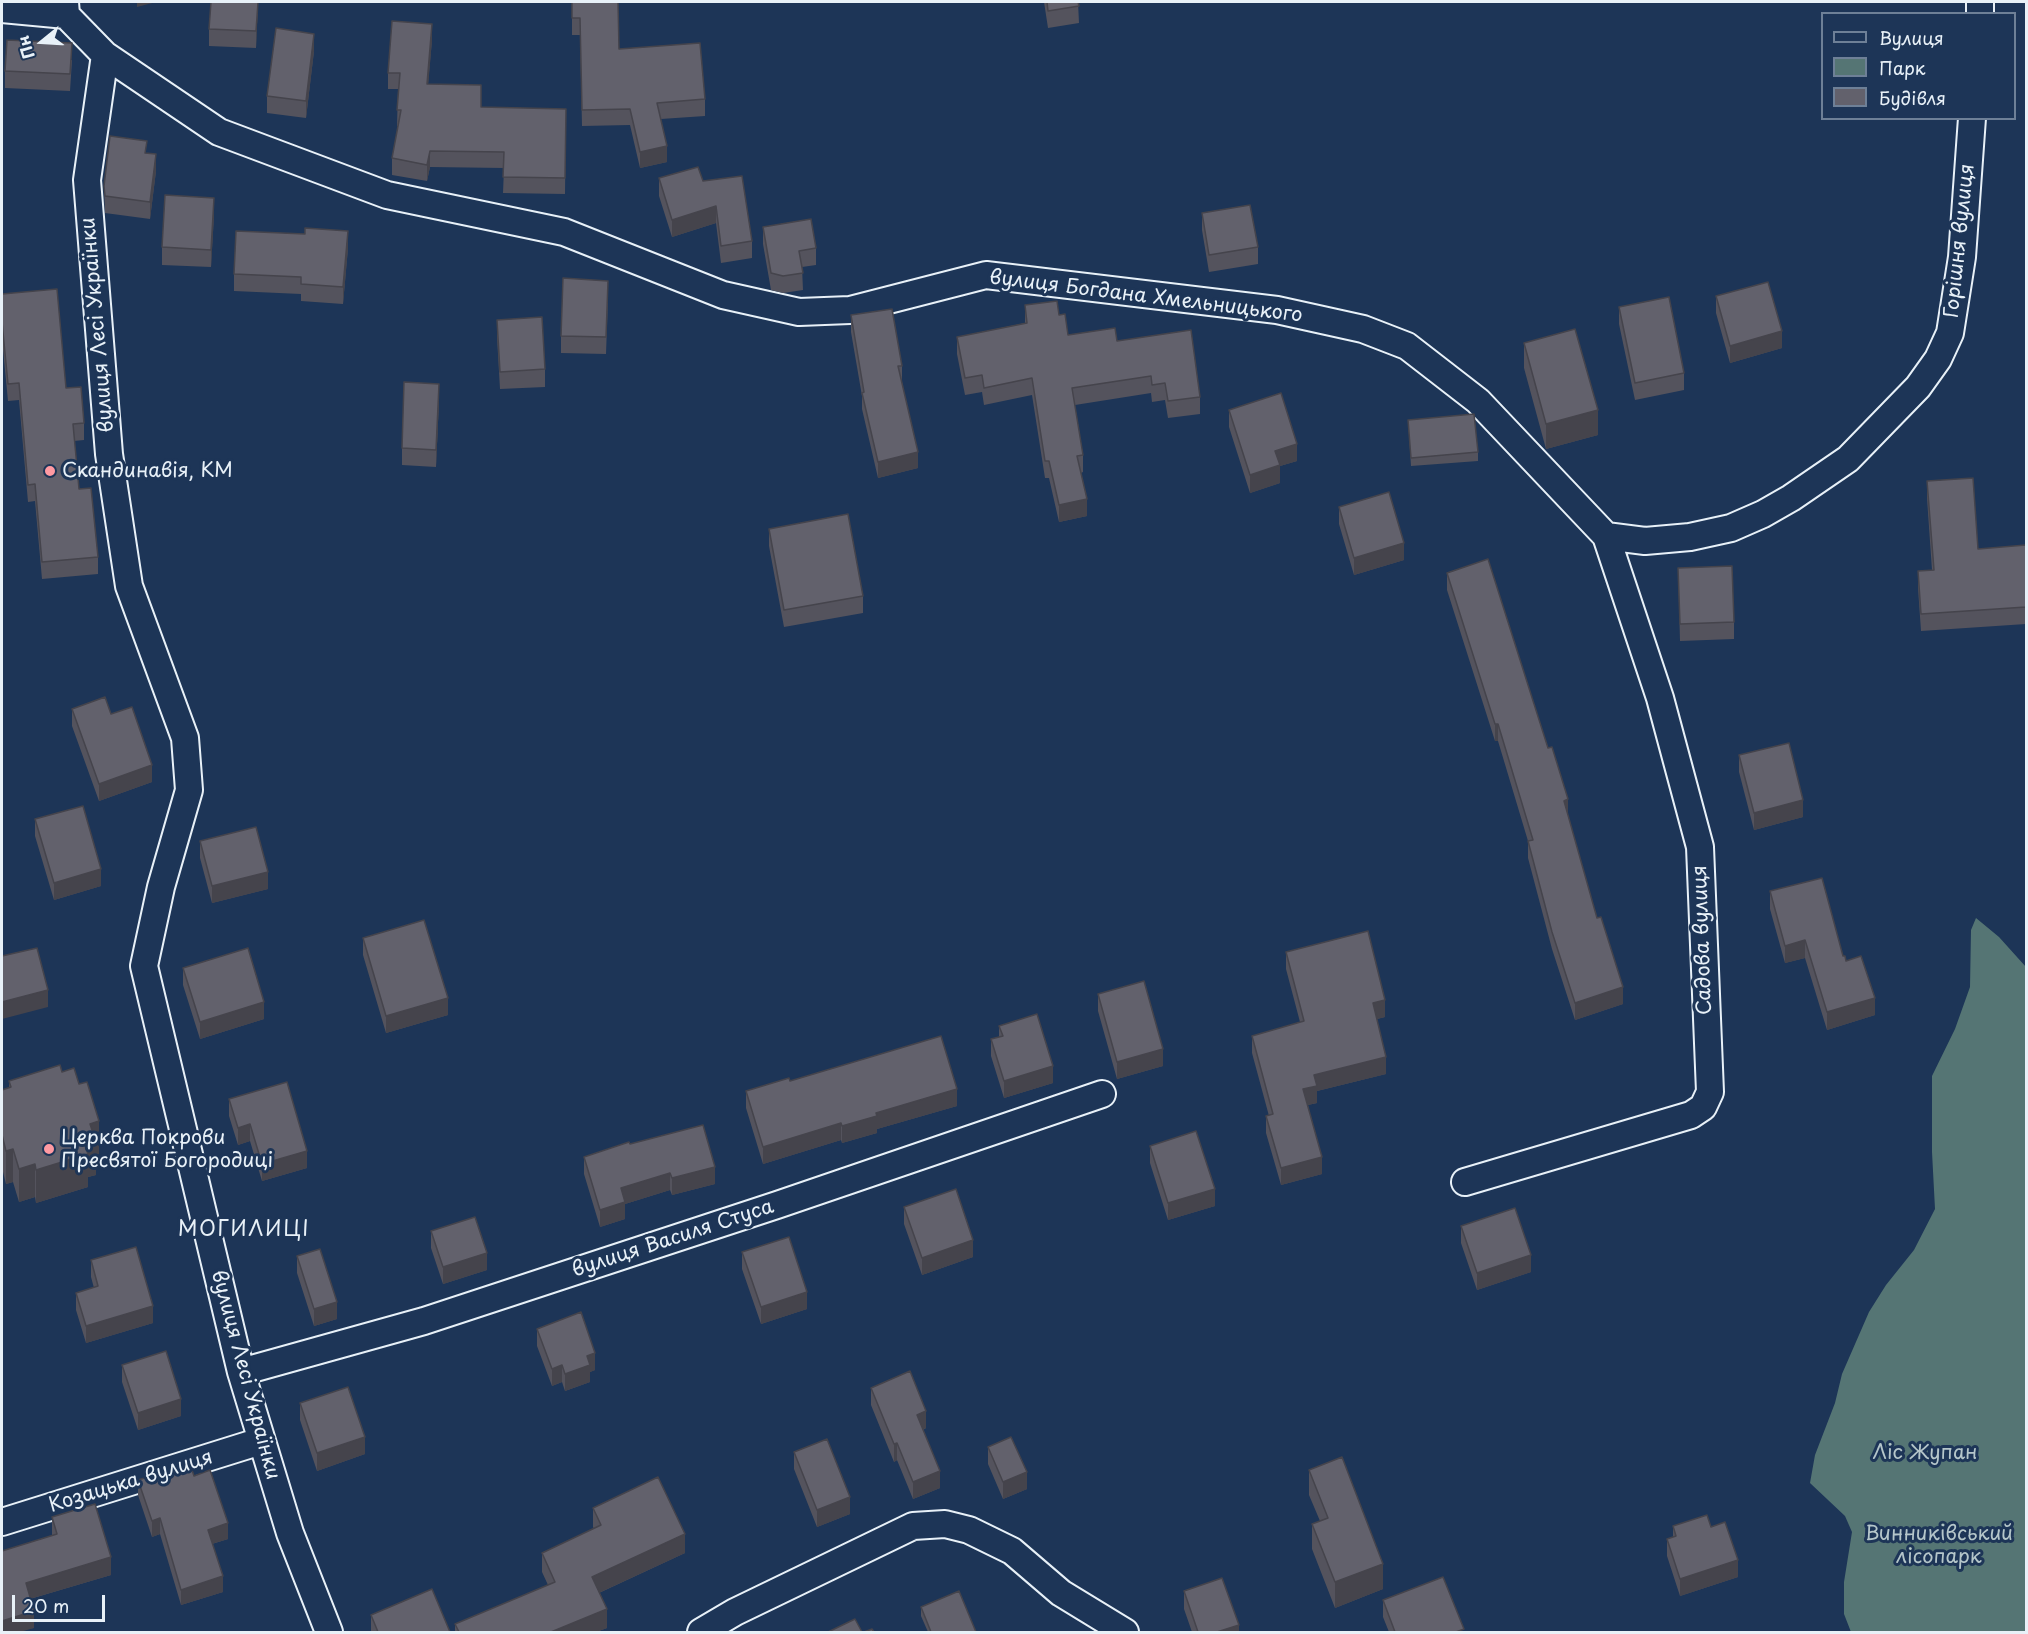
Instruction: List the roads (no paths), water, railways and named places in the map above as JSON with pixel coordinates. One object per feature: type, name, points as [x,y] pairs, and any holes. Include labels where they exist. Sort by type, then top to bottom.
[{"type":"street","points":[[2,9],[66,8]]},
{"type":"street","name":"вулиця Богдана Хмельницького","points":[[66,8],[105,56],[219,132],[387,195],[564,232],[723,295],[798,312],[850,310],[986,275],[1277,310],[1363,329],[1407,346],[1478,401],[1606,536]]},
{"type":"street","name":"вулиця Лесі Українки","points":[[105,56],[87,180],[109,454],[129,585],[185,738],[189,790],[161,887],[144,966],[241,1372],[290,1533],[328,1632]]},
{"type":"street","name":"Горішня вулиця","points":[[1606,536],[1645,541],[1690,537],[1731,528],[1763,514],[1848,459],[1918,387],[1938,358],[1950,333],[1962,257],[1972,120]]},
{"type":"street","name":"Садова вулиця","points":[[1465,1182],[1691,1115],[1703,1107],[1710,1092],[1700,848],[1660,698],[1606,536]]},
{"type":"street","name":"вулиця Василя Стуса","points":[[241,1372],[424,1321],[777,1205],[1102,1094]]},
{"type":"street","name":"Козацька вулиця","points":[[2,1522],[261,1441]]},
{"type":"street","points":[[701,1632],[735,1612],[913,1527],[945,1524],[969,1530],[1012,1551],[1061,1593],[1125,1632]]},
{"type":"place","name":"Скандинавія, КМ","points":[[50,471]]},
{"type":"place","name":"Церква Покрови Пресвятої Богородиці","points":[[49,1149]]},
{"type":"district","name":"МОГИЛИЦІ","points":[[244,1230]]},
{"type":"park label","name":"Ліс Жупан","points":[[1925,1453]]},
{"type":"park label","name":"Винниківський лісопарк","points":[[1939,1546]]}]
